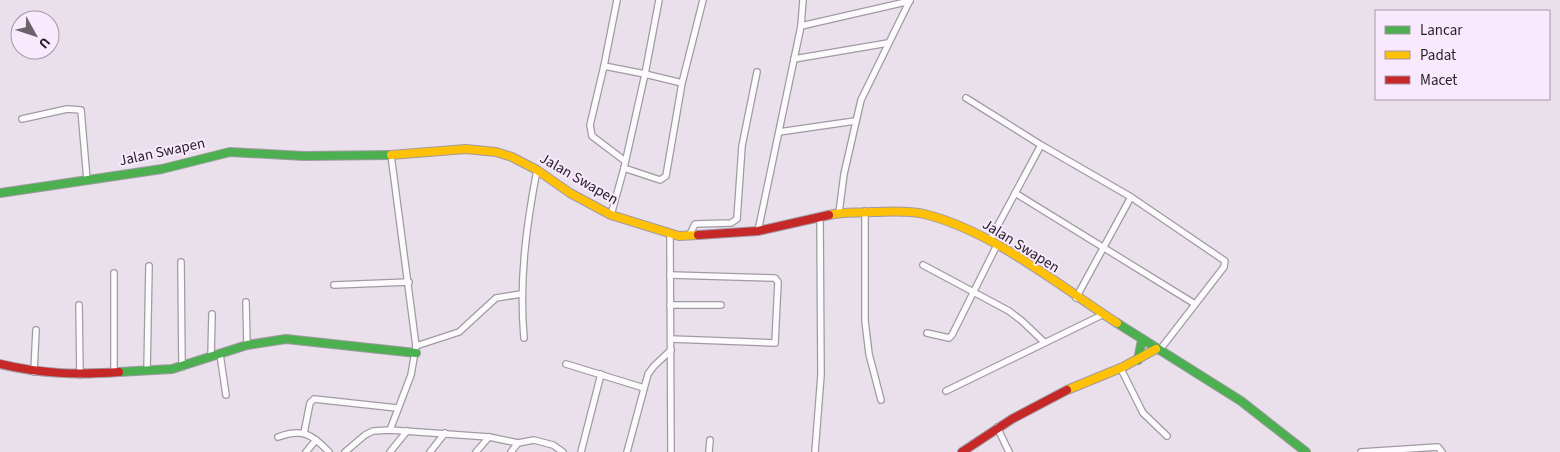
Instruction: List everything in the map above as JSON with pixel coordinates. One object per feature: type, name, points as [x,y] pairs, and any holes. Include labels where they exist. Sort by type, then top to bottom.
[{"type":"main road","name":"Jalan Swapen","points":[[0,193],[162,169],[230,152],[304,156],[391,156],[466,149],[483,150],[512,157],[537,170],[570,194],[611,215],[670,234],[689,236],[758,231],[839,213],[865,211],[923,214],[949,222],[993,243],[1102,315],[1241,401],[1306,452]]},
{"type":"main road","points":[[0,364],[34,372],[80,375],[147,371],[182,367],[247,345],[274,340],[299,339],[340,346],[416,350]]},
{"type":"main road","points":[[1138,360],[1142,340]]},
{"type":"main road","points":[[962,452],[997,427],[1066,391],[1121,369],[1158,350]]},
{"type":"street","points":[[618,0],[590,132],[594,138],[624,165],[660,180],[664,178],[682,83],[703,0]]},
{"type":"street","points":[[611,215],[645,74],[659,0]]},
{"type":"street","points":[[758,231],[802,26],[803,0]]},
{"type":"street","points":[[802,26],[910,0]]},
{"type":"street","points":[[839,213],[855,121],[868,84],[910,0]]},
{"type":"street","points":[[794,59],[888,43]]},
{"type":"street","points":[[604,66],[682,83]]},
{"type":"street","points":[[689,236],[695,224],[731,223],[737,219],[742,146],[757,72]]},
{"type":"street","points":[[966,98],[1041,145],[1131,197],[1225,261],[1224,267],[1158,350]]},
{"type":"street","points":[[22,119],[67,109],[81,110],[87,180]]},
{"type":"street","points":[[779,132],[855,121]]},
{"type":"street","points":[[926,333],[950,337],[973,292],[1016,193],[1041,145]]},
{"type":"street","points":[[390,430],[411,375],[416,350],[409,282],[396,209],[391,156]]},
{"type":"street","points":[[524,338],[522,294],[524,239],[537,170]]},
{"type":"street","points":[[1016,193],[1195,304]]},
{"type":"street","points":[[1076,298],[1131,197]]},
{"type":"street","points":[[865,211],[865,321],[869,354],[881,400]]},
{"type":"street","points":[[815,452],[821,375],[820,217]]},
{"type":"street","points":[[670,234],[671,452]]},
{"type":"street","points":[[181,262],[182,367]]},
{"type":"street","points":[[923,265],[1022,320],[1044,342]]},
{"type":"street","points":[[147,371],[149,266]]},
{"type":"street","points":[[114,273],[114,373]]},
{"type":"street","points":[[670,276],[775,278],[778,282],[774,343],[671,339]]},
{"type":"street","points":[[334,285],[409,282]]},
{"type":"street","points":[[416,350],[459,332],[492,300],[522,294]]},
{"type":"street","points":[[246,302],[247,345]]},
{"type":"street","points":[[670,304],[721,305]]},
{"type":"street","points":[[79,305],[80,375]]},
{"type":"street","points":[[211,357],[212,314]]},
{"type":"street","points":[[946,391],[1102,315]]},
{"type":"street","points":[[34,372],[36,330]]},
{"type":"street","points":[[627,452],[650,370],[671,350]]},
{"type":"street","points":[[220,354],[226,395]]},
{"type":"street","points":[[566,364],[644,388]]},
{"type":"street","points":[[1121,369],[1143,413],[1167,436]]},
{"type":"street","points":[[581,452],[601,374]]},
{"type":"street","points":[[304,433],[310,403],[314,399],[397,408]]},
{"type":"street","points":[[997,427],[1009,452]]},
{"type":"street","points":[[345,452],[365,434],[373,431],[390,430],[489,437],[518,443],[534,440],[553,445],[563,452]]},
{"type":"street","points":[[390,452],[407,431]]},
{"type":"street","points":[[278,437],[291,432],[304,433],[316,440],[329,452]]},
{"type":"street","points":[[430,452],[446,433]]},
{"type":"street","points":[[476,452],[489,437]]},
{"type":"street","points":[[306,452],[316,440]]},
{"type":"street","points":[[709,452],[710,440]]},
{"type":"street","points":[[511,452],[518,443]]},
{"type":"street","points":[[1361,452],[1438,447],[1442,452]]},
{"type":"traffic: fast","points":[[0,193],[162,169],[230,152],[304,156],[391,155]]},
{"type":"traffic: fast","points":[[1117,323],[1241,401],[1306,452]]},
{"type":"traffic: fast","points":[[119,372],[172,369],[247,345],[286,339],[416,353]]},
{"type":"traffic: fast","points":[[1138,360],[1142,340]]},
{"type":"traffic: slow","points":[[391,155],[466,149],[496,152],[512,157],[537,170],[570,193],[611,215],[679,236],[698,235]]},
{"type":"traffic: slow","points":[[829,215],[839,213],[904,212],[924,214],[949,222],[999,246],[1049,276],[1117,323]]},
{"type":"traffic: slow","points":[[1067,390],[1123,367],[1156,349]]},
{"type":"traffic: jam","points":[[698,235],[758,231],[829,215]]},
{"type":"traffic: jam","points":[[0,364],[59,373],[119,372]]},
{"type":"traffic: jam","points":[[962,452],[1012,419],[1067,390]]}]
